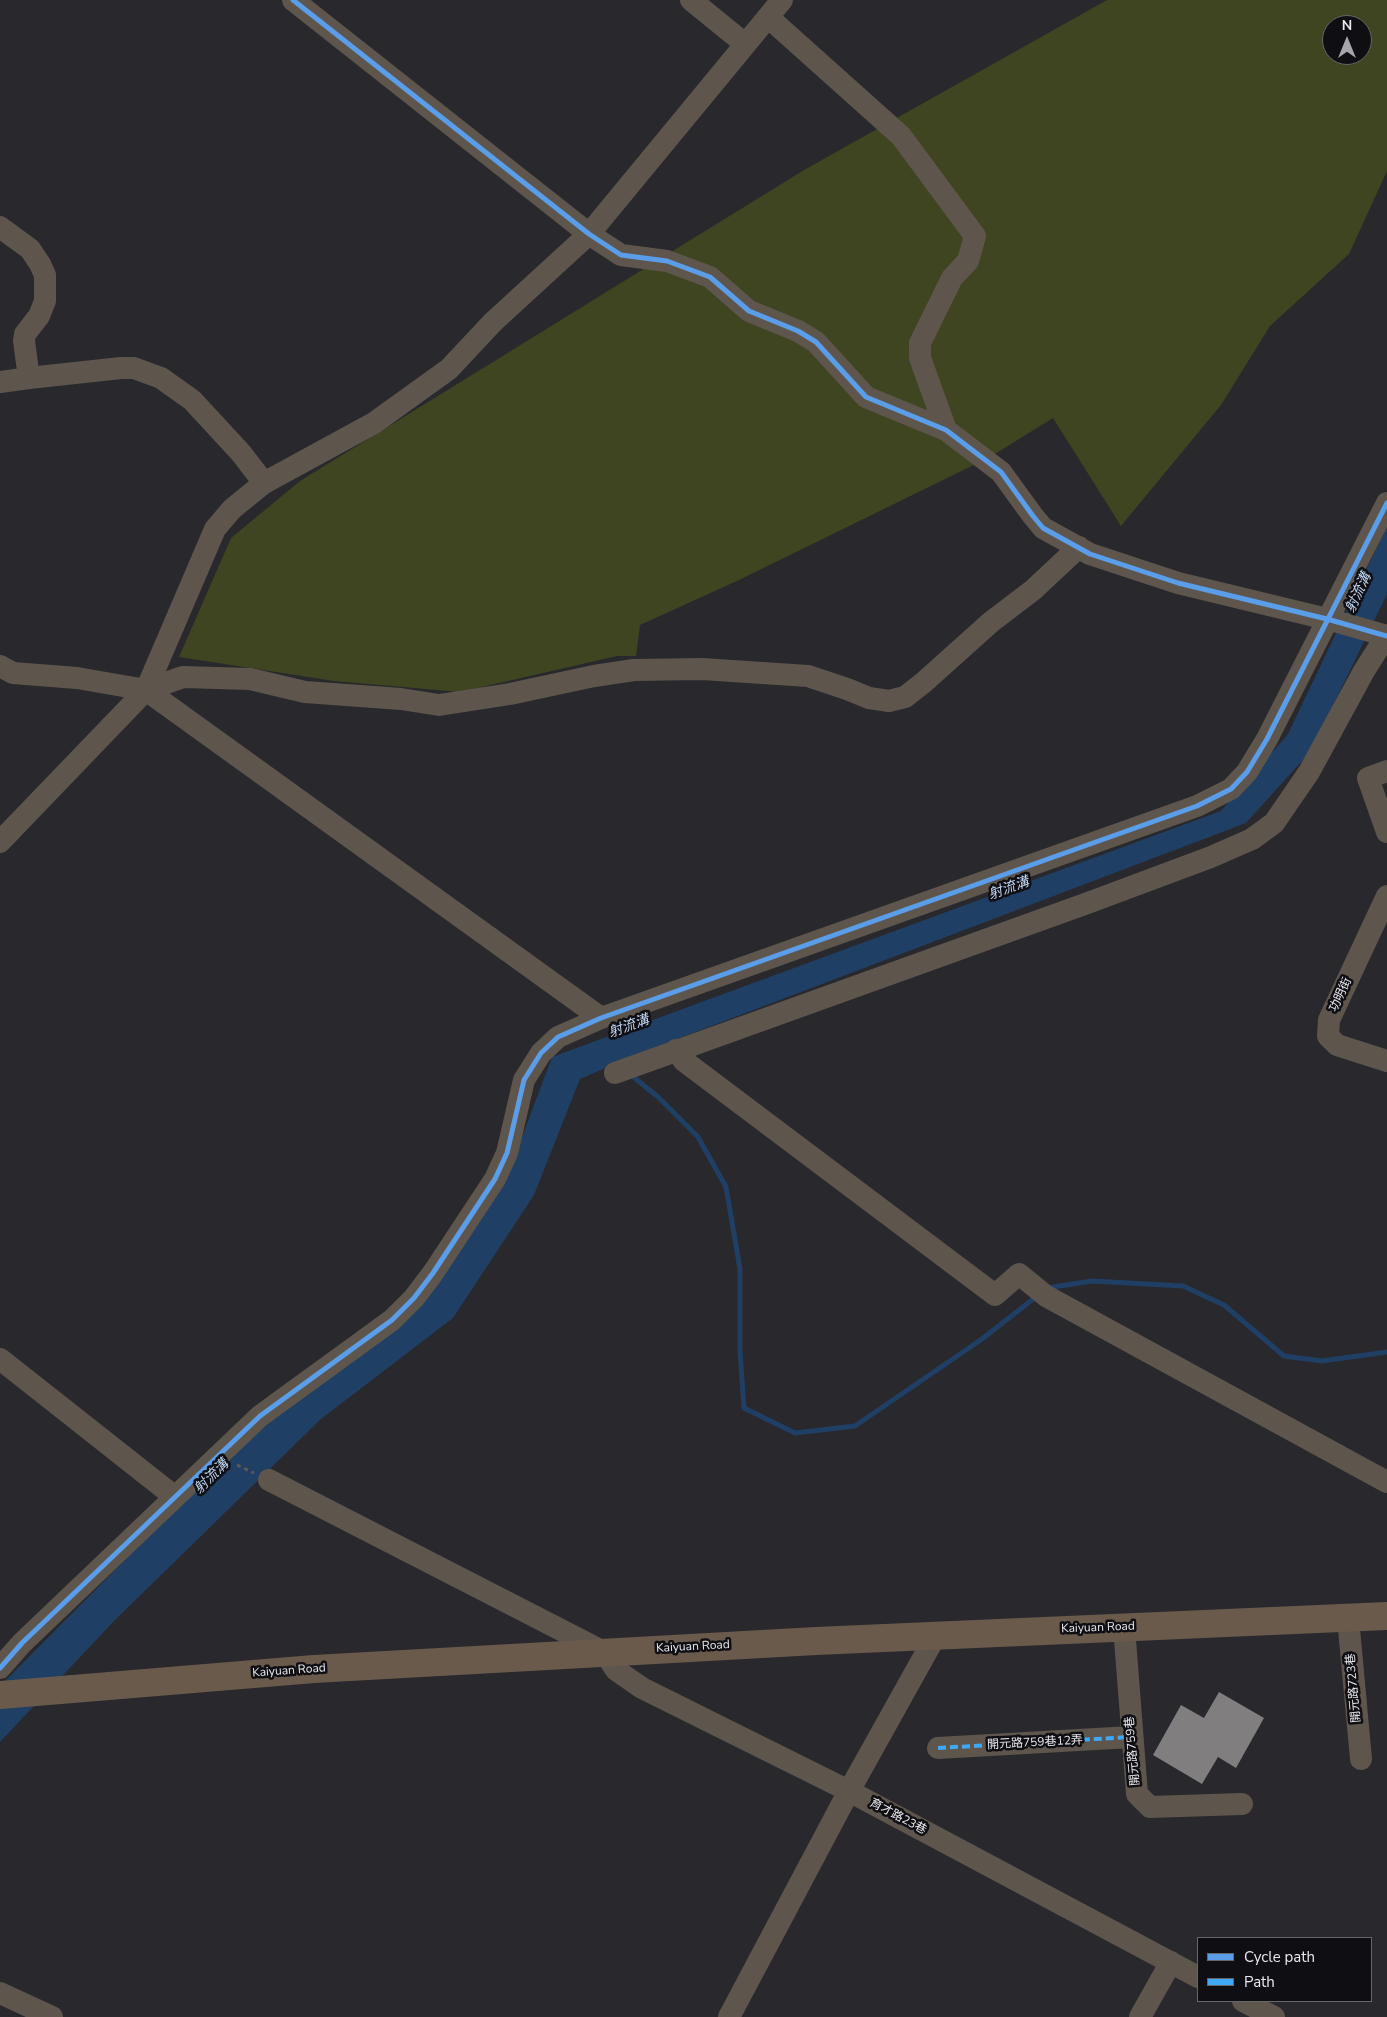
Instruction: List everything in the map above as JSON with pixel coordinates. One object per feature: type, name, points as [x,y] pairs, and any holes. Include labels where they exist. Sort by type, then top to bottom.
[{"type":"main road","name":"Kaiyuan Road","points":[[0,1695],[314,1669],[604,1652],[936,1635],[1387,1616]]},
{"type":"street","points":[[293,0],[589,234],[621,255],[667,261],[710,277],[749,311],[798,331],[816,342],[866,397],[946,430],[1001,472],[1032,516],[1043,528],[1090,554],[1178,583],[1384,635],[1309,772],[1274,823],[1252,839],[1211,857],[616,1073]]},
{"type":"street","points":[[692,0],[745,44]]},
{"type":"street","points":[[0,842],[146,690],[215,529],[232,509],[264,483],[374,423],[449,369],[493,322],[589,234],[782,0]]},
{"type":"street","points":[[768,17],[901,136],[975,236],[968,260],[952,278],[920,343],[920,358],[946,430]]},
{"type":"street","points":[[0,227],[30,250],[45,275],[45,301],[39,316],[25,334],[24,341],[29,378]]},
{"type":"street","points":[[0,382],[122,368],[134,368],[161,378],[192,400],[241,452],[264,483]]},
{"type":"street","points":[[0,1668],[29,1637],[260,1416],[392,1320],[414,1298],[433,1273],[495,1179],[507,1153],[524,1080],[541,1054],[558,1037],[601,1018],[1197,806],[1231,789],[1247,772],[1267,740],[1333,621],[1387,503]]},
{"type":"street","points":[[146,690],[183,677],[250,679],[305,692],[401,699],[439,705],[510,694],[594,676],[634,670],[702,669],[808,676],[847,688],[869,698],[889,701],[905,696],[923,683],[991,622],[1033,590],[1078,547]]},
{"type":"street","points":[[0,666],[13,673],[77,678],[146,690],[601,1018]]},
{"type":"street","points":[[1387,771],[1368,778],[1387,832]]},
{"type":"street","name":"功明街","points":[[1387,896],[1329,1020],[1328,1036],[1337,1045],[1387,1061]]},
{"type":"street","points":[[666,1054],[684,1061],[995,1295],[1019,1274],[1046,1296],[1387,1482]]},
{"type":"street","points":[[0,1359],[175,1497]]},
{"type":"street","points":[[269,1480],[604,1652]]},
{"type":"street","name":"開元路723巷","points":[[1348,1618],[1361,1759]]},
{"type":"street","name":"開元路759巷","points":[[1124,1627],[1131,1737],[1137,1794],[1150,1807],[1242,1804]]},
{"type":"street","points":[[729,2017],[849,1790],[936,1635]]},
{"type":"street","name":"育才路23巷","points":[[604,1652],[616,1670],[642,1688],[849,1790],[1197,1976]]},
{"type":"street","name":"開元路759巷12弄","points":[[938,1748],[1131,1737]]},
{"type":"street","points":[[1140,2017],[1171,1962]]},
{"type":"street","points":[[0,1993],[52,2017]]},
{"type":"street","points":[[1245,2002],[1274,2017]]},
{"type":"path","points":[[218,1456],[269,1480]]},
{"type":"green space","points":[[1107,0],[1387,0],[1387,171],[1349,254],[1270,326],[1221,405],[1121,526],[1053,418],[990,457],[739,580],[640,625],[636,656],[617,656],[460,692],[334,681],[179,657],[231,538],[300,481],[804,170]]},
{"type":"water","name":"射流溝","points":[[1387,526],[1387,594],[1311,751],[1246,823],[643,1052],[580,1079],[534,1195],[453,1318],[321,1419],[115,1620],[0,1742],[0,1686],[222,1462],[290,1402],[404,1317],[510,1169],[552,1057],[1221,811],[1288,734]]},
{"type":"building","points":[[1219,1692],[1264,1718],[1236,1768],[1218,1757],[1202,1784],[1153,1755],[1181,1705],[1204,1718]]},
{"type":"waterway","points":[[631,1075],[658,1097],[698,1137],[726,1187],[740,1269],[740,1351],[744,1408],[795,1433],[855,1426],[982,1339],[1037,1296]]},
{"type":"waterway","points":[[1047,1288],[1092,1281],[1183,1286],[1224,1305],[1284,1356],[1322,1361],[1387,1352]]},
{"type":"marked path","points":[[938,1748],[1131,1737]]},
{"type":"cycle path","points":[[293,0],[589,234],[621,255],[667,261],[710,277],[749,311],[798,331],[816,342],[866,397],[946,430],[1001,472],[1043,528],[1090,554],[1178,583],[1327,619],[1387,636]]},
{"type":"cycle path","points":[[0,1668],[22,1643],[260,1416],[392,1320],[414,1298],[433,1273],[495,1179],[507,1153],[524,1080],[541,1053],[558,1037],[601,1018],[1197,806],[1231,789],[1247,772],[1267,739],[1387,503]]}]
